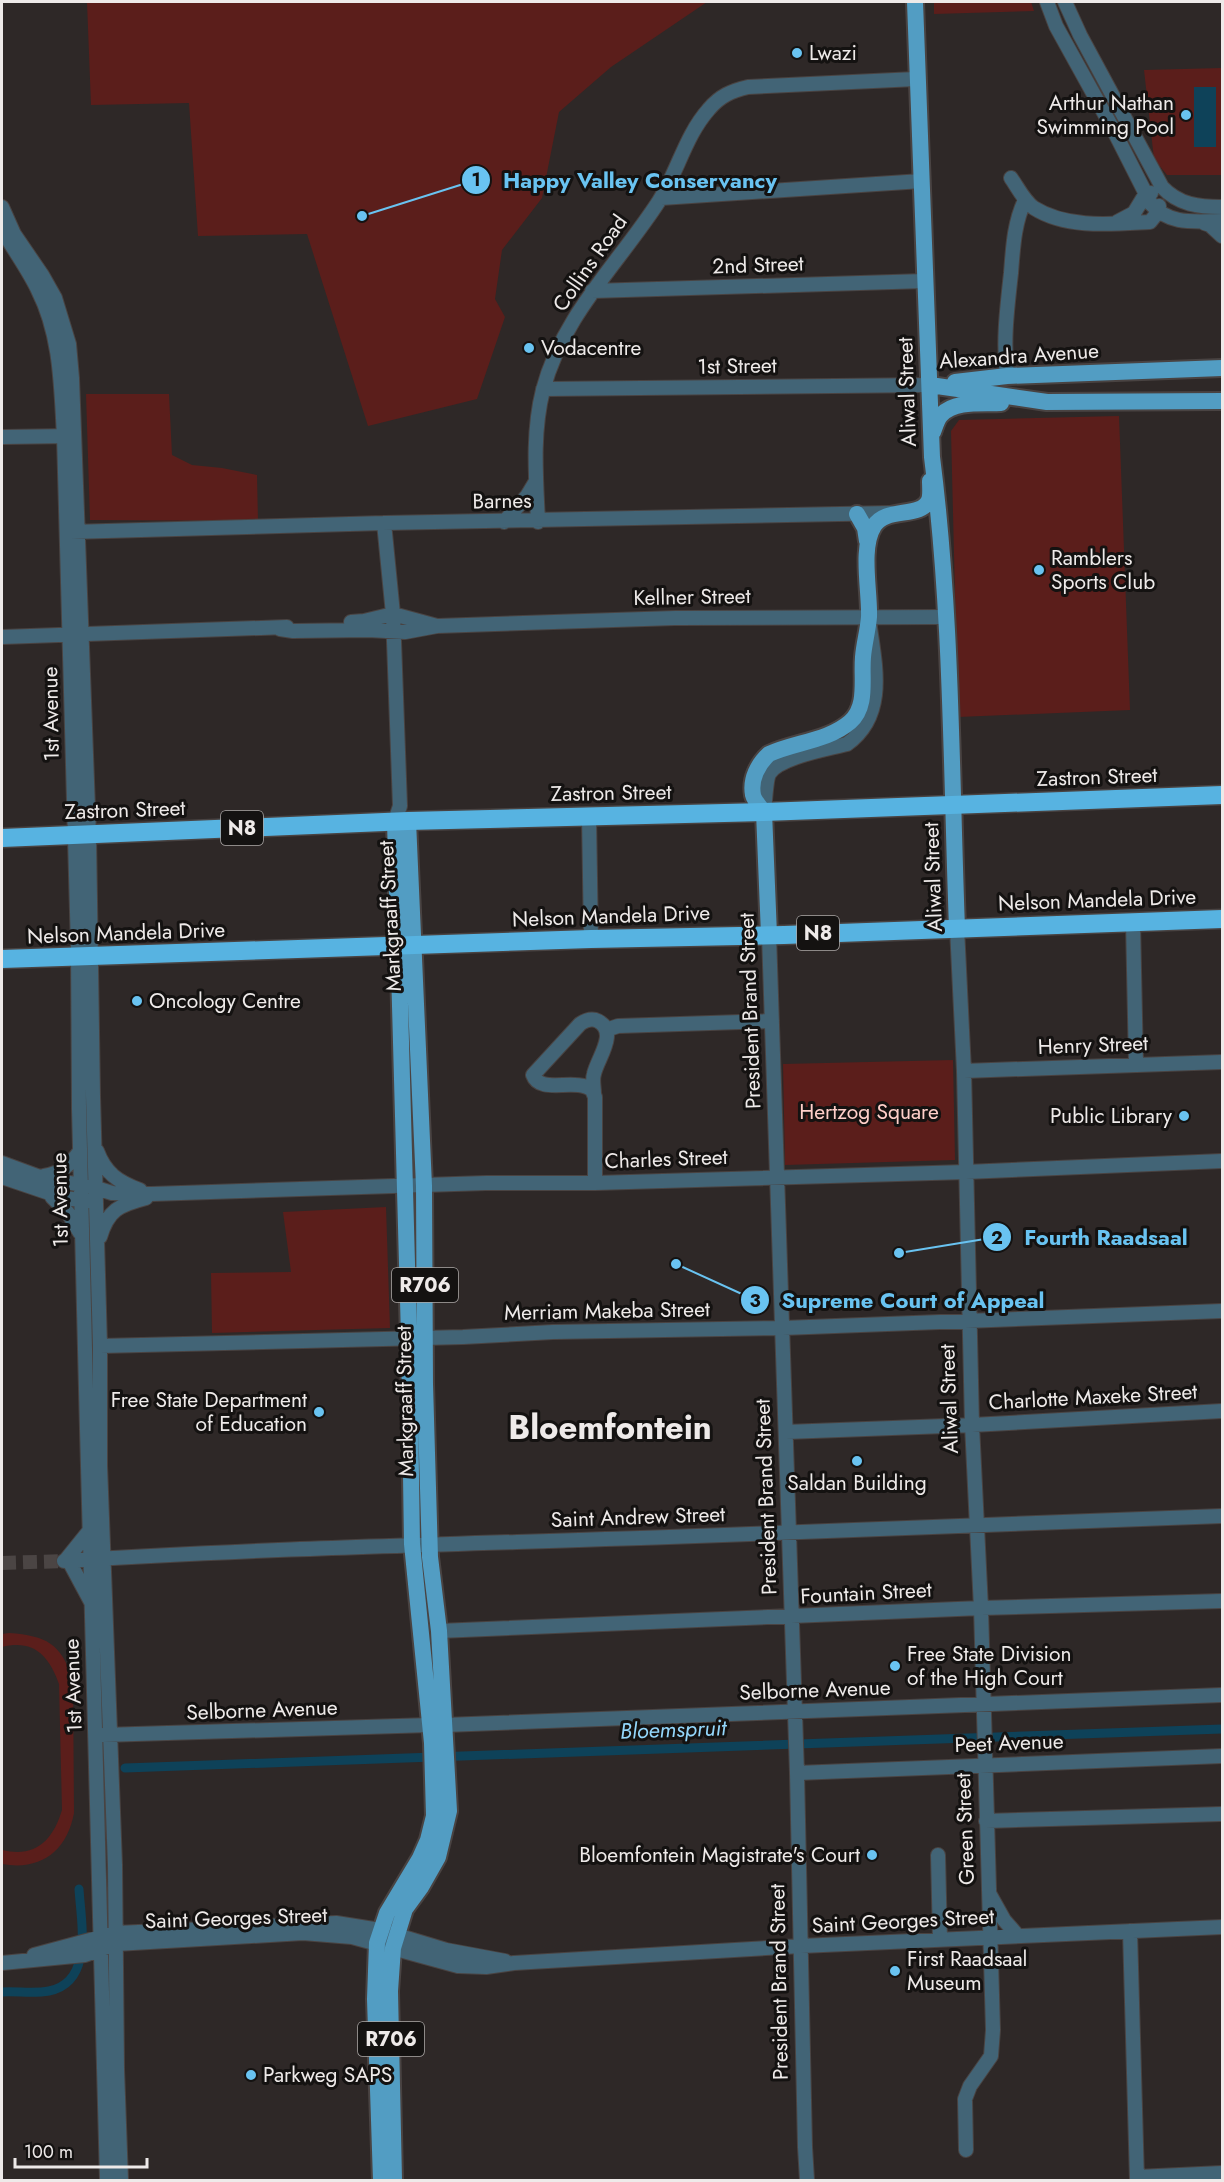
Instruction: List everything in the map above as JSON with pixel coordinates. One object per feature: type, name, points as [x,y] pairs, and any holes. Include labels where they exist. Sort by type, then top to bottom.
[{"type":"highway","name":"Zastron Street","points":[[2,838],[401,816],[589,816],[764,812],[1222,795]]},
{"type":"highway","name":"Nelson Mandela Drive","points":[[2,959],[1222,919]]},
{"type":"main road","name":"Aliwal Street","points":[[915,2],[916,79],[932,457],[947,617],[957,928]]},
{"type":"main road","name":"Alexandra Avenue","points":[[930,385],[1007,376],[1222,368]]},
{"type":"main road","name":"Alexandra Avenue","points":[[930,385],[1047,402],[1222,401]]},
{"type":"main road","points":[[932,435],[939,416],[957,406],[1047,402]]},
{"type":"main road","points":[[867,542],[874,526],[883,517],[915,510],[929,500],[932,457]]},
{"type":"main road","points":[[857,514],[866,528],[869,617]]},
{"type":"main road","name":"President Brand Street","points":[[769,935],[764,812],[753,796],[754,775],[769,754],[841,729],[852,721],[859,709],[863,694],[863,657],[869,617]]},
{"type":"main road","name":"Markgraaff Street","points":[[401,816],[406,945],[424,1186],[412,1544],[423,1638],[438,1725]]},
{"type":"main road","name":"Markgraaff Street","points":[[387,1939],[390,1906],[420,1858],[428,1840],[441,1783],[438,1725],[439,1631],[430,1544],[418,1337],[405,1186],[406,945]]},
{"type":"main road","points":[[423,1638],[439,1631]]},
{"type":"main road","name":"R706","points":[[381,2181],[375,1999],[387,1939]]},
{"type":"main road","name":"R706","points":[[387,1939],[394,2181]]},
{"type":"street","points":[[1047,2],[1056,26],[1113,129],[1145,195],[1158,212],[1175,220],[1222,221]]},
{"type":"street","points":[[1065,2],[1162,187],[1171,196],[1189,204],[1222,207]]},
{"type":"street","points":[[1074,57],[1088,49]]},
{"type":"street","name":"Collins Road","points":[[538,522],[536,423],[543,389],[554,360],[572,323],[592,291],[629,245],[661,198],[700,118],[716,101],[735,90],[748,87],[916,79]]},
{"type":"street","points":[[1011,178],[1025,200],[1034,207],[1064,220],[1112,224],[1150,222],[1158,212],[1162,187]]},
{"type":"street","points":[[661,198],[922,181]]},
{"type":"street","points":[[1112,224],[1134,213],[1145,195],[1162,187]]},
{"type":"street","points":[[1007,376],[1004,345],[1005,320],[1016,226],[1025,200]]},
{"type":"street","name":"1st Avenue","points":[[2,207],[6,232],[51,290],[58,327],[60,369],[69,436],[85,957],[98,1245],[100,1465],[97,1559],[92,1604],[107,2181]]},
{"type":"street","points":[[1196,221],[1210,225],[1222,236]]},
{"type":"street","name":"2nd Street","points":[[592,291],[925,281]]},
{"type":"street","name":"1st Street","points":[[543,389],[930,385]]},
{"type":"street","points":[[2,437],[69,436]]},
{"type":"street","points":[[504,522],[527,496],[536,481]]},
{"type":"street","name":"Barnes","points":[[71,532],[384,523],[939,514]]},
{"type":"street","name":"Markgraaff Street","points":[[384,523],[393,614],[401,816]]},
{"type":"street","name":"Kellner Street","points":[[2,637],[280,629],[308,624],[364,621],[393,614],[437,626]]},
{"type":"street","points":[[869,617],[874,654]]},
{"type":"street","points":[[764,812],[768,777],[774,768],[795,758],[847,744],[866,724],[872,715],[874,702],[876,636],[881,626],[898,617]]},
{"type":"street","name":"Kellner Street","points":[[280,629],[405,632],[437,626],[675,618],[947,617]]},
{"type":"street","points":[[589,816],[591,939]]},
{"type":"street","points":[[1133,922],[1136,1065]]},
{"type":"street","name":"Aliwal Street","points":[[957,928],[964,1071],[972,1425],[981,1608],[984,1758]]},
{"type":"street","name":"President Brand Street","points":[[769,935],[790,1533],[807,2181]]},
{"type":"street","name":"1st Avenue","points":[[85,957],[80,1151],[90,1530],[97,1559],[111,1735],[121,2181]]},
{"type":"street","points":[[594,1093],[589,1087],[579,1084],[544,1086],[536,1082],[533,1075],[585,1021],[597,1020],[606,1030],[606,1045],[594,1073],[595,1183]]},
{"type":"street","points":[[606,1030],[618,1026],[772,1021]]},
{"type":"street","name":"Henry Street","points":[[964,1071],[1222,1062]]},
{"type":"street","points":[[94,1143],[103,1166],[114,1178],[121,1183],[156,1194]]},
{"type":"street","points":[[40,1177],[60,1172],[73,1162],[80,1151]]},
{"type":"street","name":"Charles Street","points":[[96,1194],[595,1183],[966,1172],[1222,1161]]},
{"type":"street","points":[[2,1163],[40,1177],[81,1185],[96,1194]]},
{"type":"street","points":[[2,1177],[48,1194],[81,1201],[96,1194]]},
{"type":"street","points":[[48,1194],[74,1221],[82,1242]]},
{"type":"street","points":[[98,1245],[103,1227],[114,1210],[156,1194]]},
{"type":"street","name":"Merriam Makeba Street","points":[[100,1346],[553,1332],[783,1328],[1222,1311]]},
{"type":"street","name":"Charlotte Maxeke Street","points":[[786,1432],[972,1425],[1222,1411]]},
{"type":"street","name":"Saint Andrew Street","points":[[66,1561],[412,1544],[790,1533],[1222,1516]]},
{"type":"street","points":[[90,1530],[66,1561],[92,1604]]},
{"type":"street","name":"Fountain Street","points":[[439,1631],[792,1618],[981,1608],[1222,1601]]},
{"type":"street","name":"Selborne Avenue","points":[[95,1734],[795,1717],[1222,1695]]},
{"type":"street","name":"Peet Avenue","points":[[797,1773],[984,1758],[1222,1756]]},
{"type":"street","name":"Green Street","points":[[966,2150],[965,2099],[970,2086],[988,2061],[992,2047],[984,1758]]},
{"type":"street","points":[[986,1821],[1222,1814]]},
{"type":"street","points":[[938,1855],[939,1940]]},
{"type":"street","points":[[988,1890],[1004,1920],[1018,1936]]},
{"type":"street","name":"Saint Georges Street","points":[[7,1962],[84,1948],[116,1939],[307,1923],[336,1923],[387,1939],[514,1963],[801,1946],[1222,1927]]},
{"type":"street","points":[[1131,1931],[1137,2179],[1222,2173]]},
{"type":"street","points":[[97,2181],[106,2156]]},
{"type":"green space","points":[[87,2],[707,2],[611,67],[559,112],[542,198],[502,250],[495,299],[505,317],[477,399],[368,426],[307,234],[198,236],[189,103],[91,105]]},
{"type":"green space","points":[[934,2],[1031,2],[1034,11],[934,14]]},
{"type":"green space","name":"Arthur Nathan Swimming Pool","points":[[1222,68],[1222,175],[1167,175],[1154,159],[1144,70]]},
{"type":"green space","points":[[86,394],[169,394],[172,455],[192,465],[257,475],[258,521],[90,520]]},
{"type":"green space","name":"Ramblers Sports Club","points":[[1119,416],[1130,710],[958,717],[951,431],[959,420]]},
{"type":"green space","name":"Hertzog Square","points":[[953,1060],[955,1160],[785,1165],[783,1064]]},
{"type":"green space","points":[[386,1207],[390,1328],[212,1333],[211,1273],[291,1272],[283,1212]]},
{"type":"green space","points":[[9,1633],[43,1639],[57,1649],[73,1679],[74,1813],[65,1838],[58,1848],[40,1861],[16,1865],[2,1864],[2,1850],[14,1852],[34,1849],[54,1830],[62,1810],[59,1684],[50,1665],[39,1652],[23,1645],[2,1647],[2,1634]]},
{"type":"water","points":[[1194,87],[1216,87],[1216,147],[1194,147]]},
{"type":"waterway","name":"Bloemspruit","points":[[125,1768],[1222,1729]]},
{"type":"waterway","name":"Bloemspruit","points":[[2,1992],[49,1991],[63,1985],[73,1976],[82,1949],[79,1889]]},
{"type":"tunnel","points":[[2,1563],[64,1561]]},
{"type":"place","name":"Lwazi","points":[[797,53]]},
{"type":"place","name":"Arthur Nathan Swimming Pool","points":[[1186,115]]},
{"type":"place","name":"Happy Valley Conservancy","points":[[362,216]]},
{"type":"place","name":"Vodacentre","points":[[529,348]]},
{"type":"place","name":"Ramblers Sports Club","points":[[1039,570]]},
{"type":"place","name":"Oncology Centre","points":[[137,1001]]},
{"type":"place","name":"Public Library","points":[[1184,1116]]},
{"type":"place","name":"Fourth Raadsaal","points":[[899,1253]]},
{"type":"place","name":"Supreme Court of Appeal","points":[[676,1264]]},
{"type":"place","name":"Free State Department of Education","points":[[319,1412]]},
{"type":"place","name":"Saldan Building","points":[[857,1461]]},
{"type":"place","name":"Free State Division of the High Court","points":[[895,1666]]},
{"type":"place","name":"Bloemfontein Magistrate's Court","points":[[872,1855]]},
{"type":"place","name":"First Raadsaal Museum","points":[[895,1971]]},
{"type":"place","name":"Parkweg SAPS","points":[[251,2075]]},
{"type":"district","name":"Bloemfontein","points":[[610,1427]]}]
